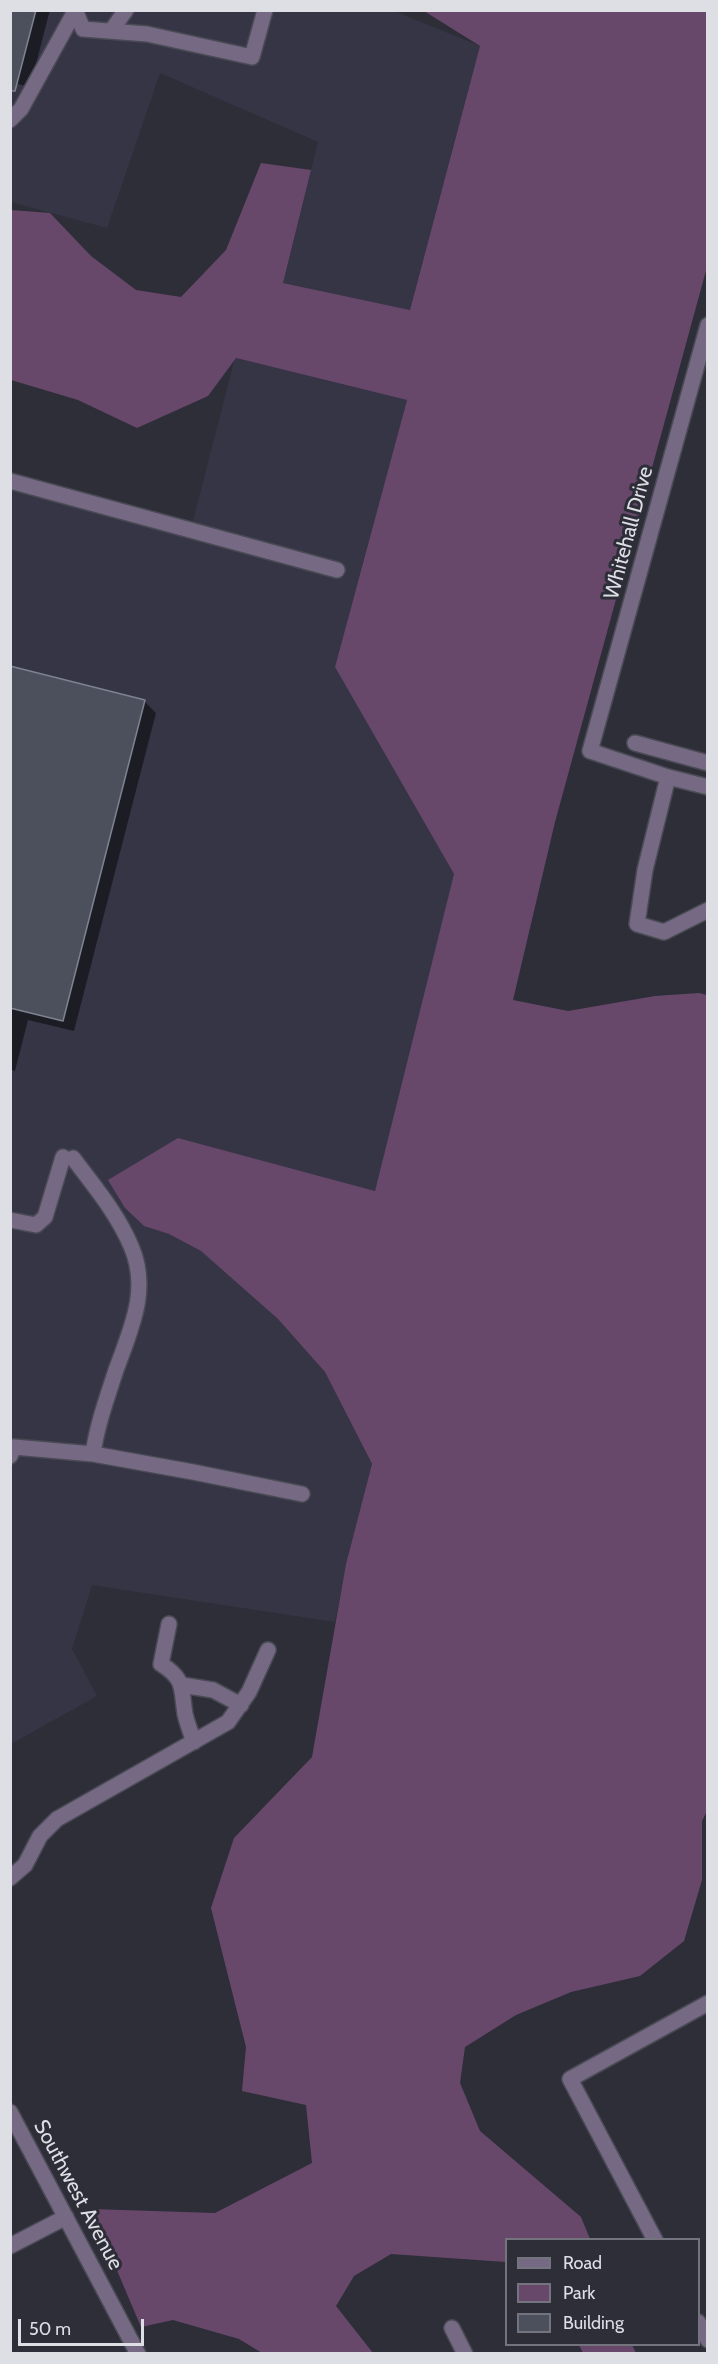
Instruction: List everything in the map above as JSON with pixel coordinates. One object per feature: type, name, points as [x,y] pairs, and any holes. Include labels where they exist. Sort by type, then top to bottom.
[{"type":"street","points":[[111,31],[126,10]]},
{"type":"street","points":[[75,11],[83,29],[147,34],[252,57],[266,10]]},
{"type":"street","points":[[10,120],[21,109],[75,11]]},
{"type":"street","name":"Whitehall Drive","points":[[668,777],[590,751],[708,325]]},
{"type":"street","points":[[10,481],[337,570]]},
{"type":"street","points":[[635,743],[701,761],[688,782]]},
{"type":"street","points":[[708,787],[668,777],[645,870],[637,924],[663,932],[708,910]]},
{"type":"street","points":[[10,1220],[36,1225],[45,1217],[68,1157],[116,1216],[132,1248],[139,1275],[140,1298],[133,1326],[96,1430],[93,1454]]},
{"type":"street","points":[[10,1456],[14,1447],[93,1454],[302,1494]]},
{"type":"street","points":[[169,1624],[160,1664],[170,1670],[182,1685],[185,1716],[194,1742]]},
{"type":"street","points":[[10,1878],[25,1865],[40,1836],[57,1819],[228,1722],[241,1706],[268,1650]]},
{"type":"street","points":[[182,1685],[213,1690],[241,1706]]},
{"type":"street","points":[[655,2238],[570,2079],[708,2003]]},
{"type":"street","name":"Southwest Avenue","points":[[10,2112],[138,2354]]},
{"type":"street","points":[[10,2246],[66,2217]]},
{"type":"street","points":[[700,2324],[708,2340]]},
{"type":"street","points":[[452,2328],[465,2354]]},
{"type":"shaded area","points":[[10,11],[394,11],[480,46],[410,310],[283,283],[318,142],[160,73],[107,228],[11,202]]},
{"type":"shaded area","points":[[235,358],[407,400],[335,667],[454,874],[375,1191],[178,1138],[125,1208],[144,1226],[169,1234],[201,1251],[278,1319],[325,1372],[372,1465],[346,1564],[335,1622],[92,1585],[72,1649],[97,1696],[11,1744],[10,473],[193,521]]},
{"type":"green space","points":[[424,11],[707,11],[707,267],[555,822],[513,1000],[568,1011],[655,996],[699,993],[707,995],[707,1811],[702,1821],[702,1880],[684,1941],[640,1976],[571,1992],[516,2015],[465,2047],[460,2083],[480,2131],[581,2217],[590,2238],[505,2238],[505,2262],[391,2254],[354,2276],[336,2306],[373,2353],[262,2353],[239,2339],[173,2320],[141,2327],[91,2209],[215,2213],[312,2163],[306,2105],[242,2091],[246,2047],[211,1908],[234,1838],[312,1757],[346,1564],[372,1464],[325,1372],[278,1319],[201,1251],[169,1234],[144,1226],[125,1208],[108,1180],[178,1138],[375,1191],[454,874],[335,667],[407,400],[236,358],[208,396],[137,428],[78,400],[11,380],[11,210],[50,213],[91,256],[136,290],[181,297],[226,250],[261,163],[311,170],[283,283],[410,310],[480,46]]},
{"type":"green space","points":[[580,2346],[632,2346],[636,2353],[583,2353]]},
{"type":"building","points":[[10,10],[36,10],[15,91],[10,91]]},
{"type":"building","points":[[10,666],[145,700],[63,1021],[10,1008]]}]
